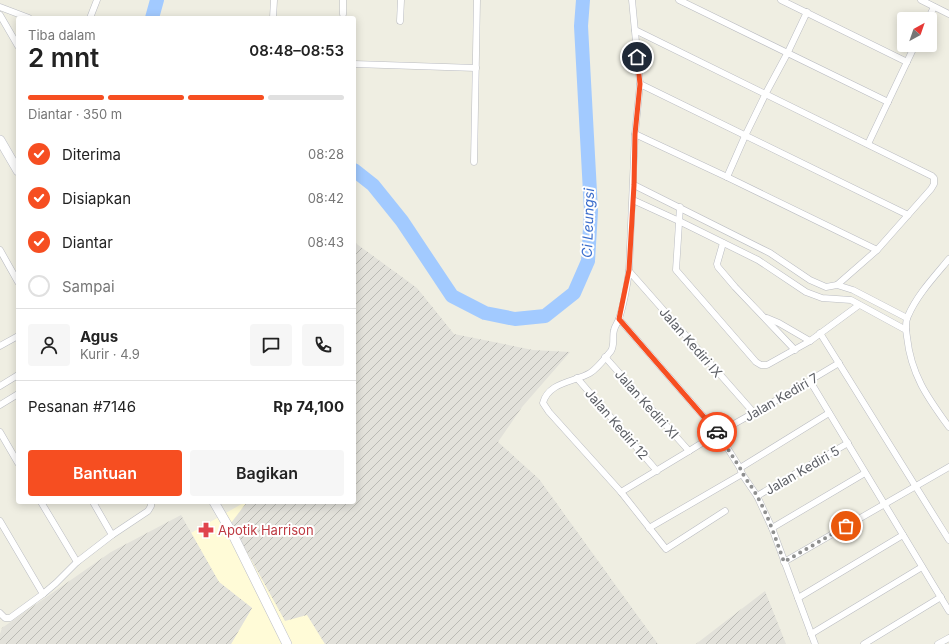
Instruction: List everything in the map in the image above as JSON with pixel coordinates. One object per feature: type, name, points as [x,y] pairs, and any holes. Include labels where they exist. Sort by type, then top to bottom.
[{"type":"street","points":[[91,16],[97,0]]},
{"type":"street","points":[[273,16],[274,0]]},
{"type":"street","points":[[343,0],[343,14]]},
{"type":"street","points":[[400,21],[401,0]]},
{"type":"street","points":[[474,162],[477,0]]},
{"type":"street","points":[[632,0],[640,84],[635,134],[634,185],[629,270],[619,319],[614,331],[614,343],[612,349],[595,370],[555,388],[547,394],[543,403],[549,412],[620,492],[666,549],[725,511]]},
{"type":"street","points":[[679,0],[888,102]]},
{"type":"street","points":[[781,0],[907,62]]},
{"type":"street","points":[[921,0],[949,14]]},
{"type":"street","points":[[0,7],[24,16]]},
{"type":"street","points":[[932,12],[934,7]]},
{"type":"street","points":[[727,177],[765,94],[788,52],[807,12]]},
{"type":"street","points":[[0,15],[16,43]]},
{"type":"street","points":[[635,30],[934,178],[934,184],[931,189],[877,250],[837,285]]},
{"type":"street","points":[[868,144],[912,52]]},
{"type":"street","points":[[356,64],[476,68]]},
{"type":"street","points":[[640,84],[908,215]]},
{"type":"street","points":[[635,134],[877,250]]},
{"type":"street","points":[[0,140],[16,168]]},
{"type":"street","points":[[634,185],[770,253],[810,280],[826,287],[837,285],[853,290],[907,318]]},
{"type":"street","points":[[633,200],[758,260],[806,292],[822,298],[851,300],[906,330]]},
{"type":"street","points":[[680,207],[676,270],[756,362],[761,365],[766,365],[810,341],[859,305]]},
{"type":"street","points":[[723,242],[717,264],[718,267],[795,350]]},
{"type":"street","points":[[0,250],[16,278]]},
{"type":"street","points":[[949,259],[917,300],[907,318],[906,330],[908,349],[915,373],[925,393],[949,427]]},
{"type":"street","name":"Jalan Kediri IX","points":[[629,270],[754,413]]},
{"type":"street","points":[[765,317],[810,341]]},
{"type":"street","points":[[619,319],[718,433],[757,496],[772,528],[810,634],[815,644]]},
{"type":"street","points":[[820,333],[949,540]]},
{"type":"street","points":[[1,344],[16,337]]},
{"type":"street","name":"Jalan Kediri XI","points":[[606,357],[689,452]]},
{"type":"street","name":"Jalan Kediri 7","points":[[620,492],[839,363]]},
{"type":"street","points":[[0,386],[16,376]]},
{"type":"street","name":"Jalan Kediri 12","points":[[577,378],[657,471]]},
{"type":"street","points":[[810,381],[949,611]]},
{"type":"street","points":[[0,405],[16,395]]},
{"type":"street","points":[[740,468],[829,413]]},
{"type":"street","points":[[0,432],[16,460]]},
{"type":"street","name":"Jalan Kediri 5","points":[[757,496],[848,444]]},
{"type":"street","points":[[784,562],[949,467]]},
{"type":"street","points":[[772,528],[865,473]]},
{"type":"street","points":[[648,528],[742,474]]},
{"type":"street","points":[[42,504],[76,562]]},
{"type":"street","points":[[94,504],[112,535]]},
{"type":"street","points":[[0,613],[5,618],[10,618],[44,594],[76,562],[112,535],[148,511],[151,504]]},
{"type":"street","points":[[215,504],[232,533],[286,644]]},
{"type":"street","points":[[0,521],[44,594]]},
{"type":"street","points":[[798,598],[903,535]]},
{"type":"street","points":[[810,634],[922,567]]},
{"type":"street","points":[[864,644],[941,597]]},
{"type":"street","points":[[938,644],[949,638]]},
{"type":"shaded area","points":[[356,243],[417,288],[454,334],[533,350],[570,352],[522,407],[498,442],[539,479],[658,644],[325,644],[307,615],[285,621],[231,523],[245,504],[356,504]]},
{"type":"shaded area","points":[[242,504],[249,504],[307,614],[325,644],[231,644],[252,608],[219,582],[191,533]]},
{"type":"shaded area","points":[[181,515],[219,582],[252,608],[231,644],[0,644],[0,634],[2,628],[111,552]]},
{"type":"shaded area","points":[[765,591],[786,644],[696,644]]},
{"type":"waterway","name":"Ci Leungsi","points":[[153,16],[157,0]]},
{"type":"waterway","name":"Ci Leungsi","points":[[356,172],[373,185],[402,221],[452,296],[485,313],[515,319],[545,316],[574,293],[588,261],[591,211],[581,26],[583,0]]},
{"type":"way so far","points":[[717,432],[757,496],[772,528],[784,562],[846,526]]},
{"type":"place","name":"Apotik Harrison","points":[[206,530]]},
{"type":"route","points":[[637,57],[640,84],[635,134],[634,185],[629,270],[627,286],[619,319],[717,432]]}]
